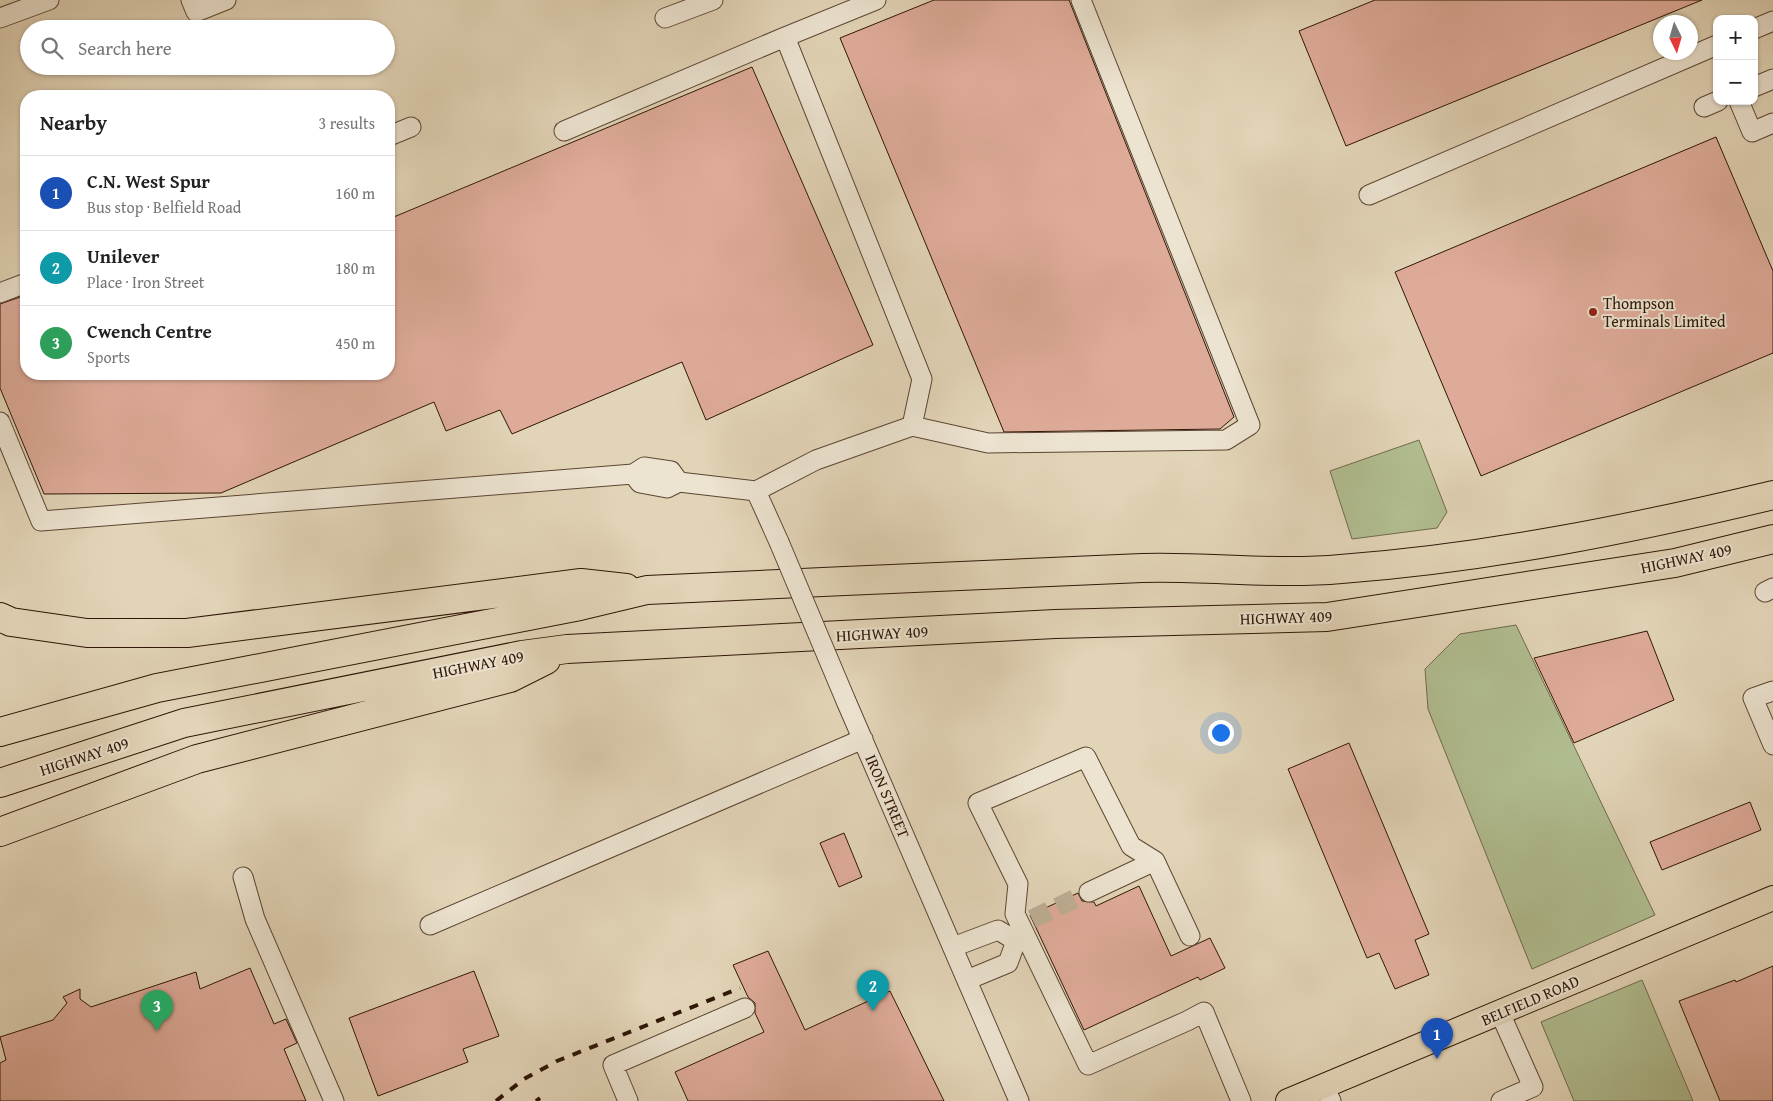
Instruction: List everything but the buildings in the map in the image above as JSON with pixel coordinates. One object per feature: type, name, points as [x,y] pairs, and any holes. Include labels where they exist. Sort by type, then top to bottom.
[{"type":"highway","points":[[0,617],[10,622],[87,633],[187,633],[581,583],[647,590],[1146,568],[1306,572],[1523,548],[1667,521],[1773,495]]},
{"type":"highway","name":"HIGHWAY 409","points":[[0,783],[184,723],[522,655],[567,649],[1055,624],[1327,617],[1675,563],[1773,539]]},
{"type":"highway","points":[[0,732],[157,688],[580,606],[647,590]]},
{"type":"highway","points":[[0,832],[197,759],[510,678],[567,649]]},
{"type":"main road","name":"BELFIELD ROAD","points":[[1288,1101],[1328,1093],[1500,1013],[1773,898]]},
{"type":"street","points":[[0,18],[49,0]]},
{"type":"street","points":[[191,0],[196,12],[226,0]]},
{"type":"street","points":[[665,18],[713,0]]},
{"type":"street","points":[[564,131],[876,0]]},
{"type":"street","points":[[0,422],[41,521],[633,474],[644,467],[671,471],[679,482],[756,490],[816,460],[912,426],[988,443],[1226,440],[1250,425],[1081,0]]},
{"type":"street","points":[[1758,27],[1773,21]]},
{"type":"street","points":[[785,37],[922,379],[912,426]]},
{"type":"street","points":[[1369,195],[1713,47]]},
{"type":"street","points":[[1758,85],[1773,79]]},
{"type":"street","points":[[1740,105],[1752,132],[1773,123]]},
{"type":"street","points":[[395,134],[411,127]]},
{"type":"street","points":[[0,294],[20,285]]},
{"type":"street","name":"IRON STREET","points":[[756,490],[1019,1101]]},
{"type":"street","points":[[1773,691],[1753,698],[1773,745]]},
{"type":"street","points":[[430,924],[863,738]]},
{"type":"street","points":[[1190,936],[1155,860],[1131,846],[1086,757],[978,803],[1018,884],[1015,914],[1088,1065],[1188,1021],[1204,1012],[1241,1101]]},
{"type":"street","points":[[1089,892],[1155,860]]},
{"type":"street","points":[[243,877],[255,918],[334,1101]]},
{"type":"street","points":[[953,947],[998,930],[1024,930]]},
{"type":"street","points":[[967,980],[1008,963],[1024,930]]},
{"type":"street","points":[[628,1101],[613,1065],[745,1008]]},
{"type":"street","points":[[1500,1013],[1536,1094],[1501,1101]]},
{"type":"green space","points":[[1419,440],[1447,512],[1437,528],[1352,539],[1330,471]]},
{"type":"green space","points":[[1516,625],[1655,915],[1532,969],[1428,709],[1425,669],[1460,634]]},
{"type":"green space","points":[[1642,980],[1693,1101],[1574,1101],[1541,1022]]},
{"type":"tunnel","points":[[1032,919],[1089,892]]},
{"type":"railway","points":[[496,1101],[524,1079],[557,1061],[740,988]]},
{"type":"railway","points":[[536,1101],[540,1098]]},
{"type":"place","name":"Thompson Terminals Limited","points":[[1593,312]]},
{"type":"place","name":"Unilever","points":[[873,1011]]},
{"type":"place","name":"Cwench Centre","points":[[157,1031]]},
{"type":"place","name":"C.N. West Spur","points":[[1437,1059]]}]
